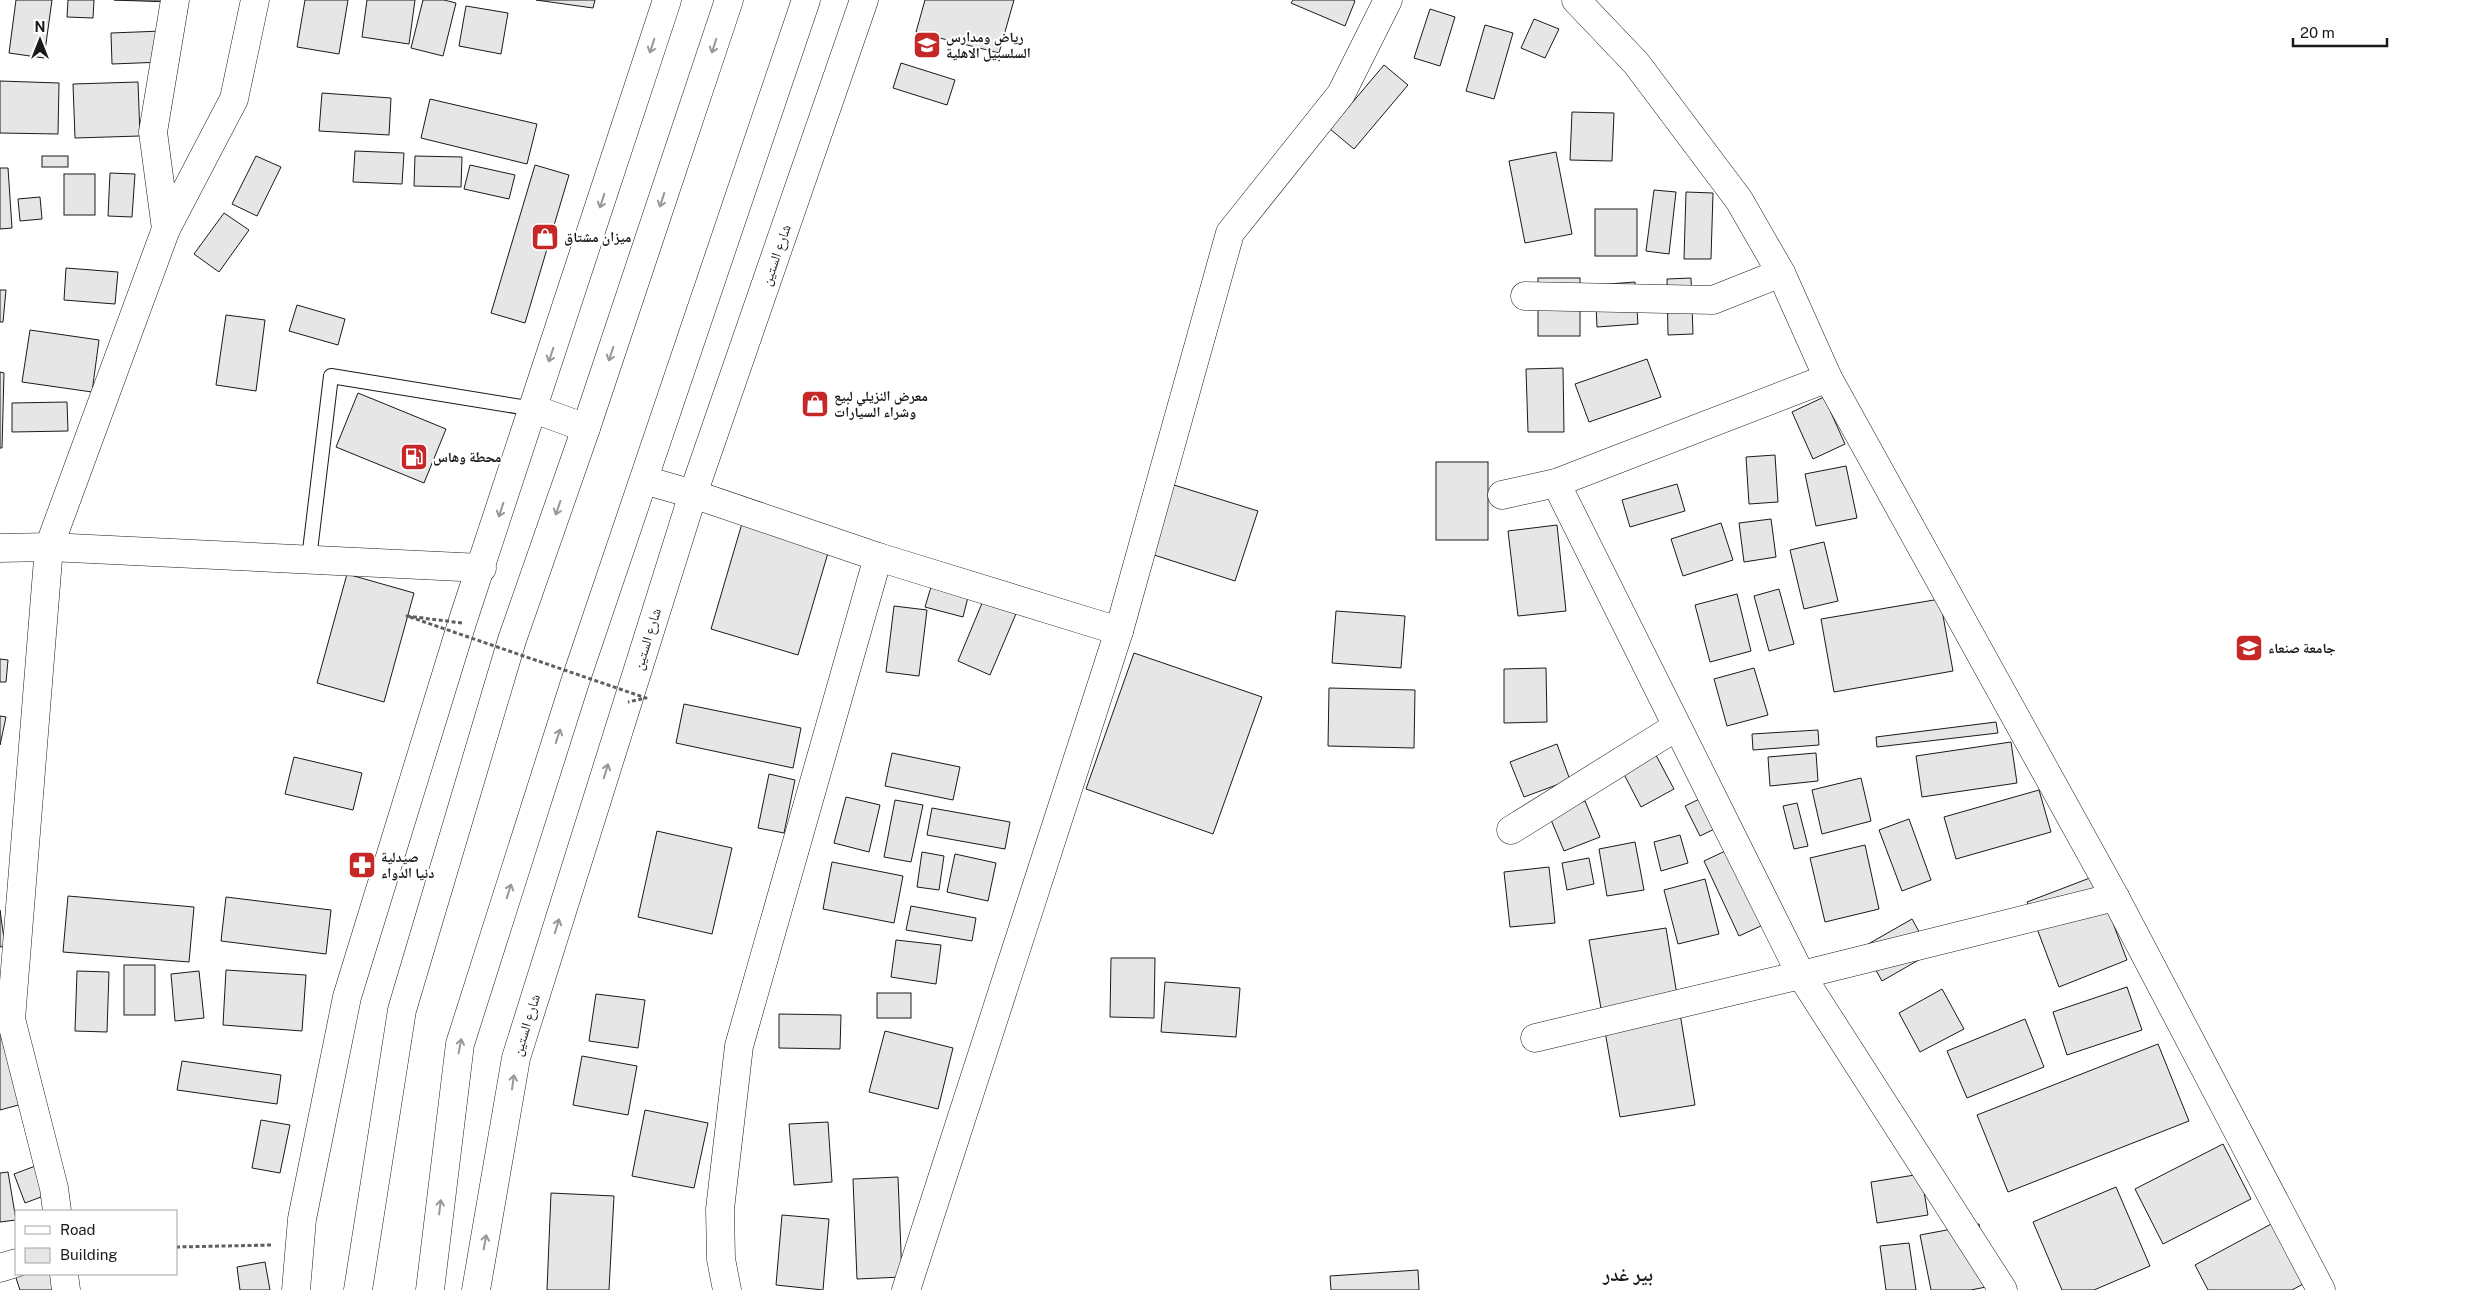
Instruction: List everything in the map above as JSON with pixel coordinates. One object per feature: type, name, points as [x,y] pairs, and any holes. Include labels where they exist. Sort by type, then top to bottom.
[{"type":"main road","points":[[166,229],[153,132],[176,0]]},
{"type":"main road","points":[[57,1210],[54,1188],[6,1021],[48,547],[166,229],[234,99],[255,0]]},
{"type":"main road","points":[[296,1290],[302,1219],[347,997],[462,623],[482,568],[667,0]]},
{"type":"main road","points":[[358,1290],[402,1010],[512,640],[586,428],[730,0]]},
{"type":"main road","points":[[430,1290],[460,1044],[575,682],[806,0]]},
{"type":"main road","name":"شارع الستين","points":[[476,1290],[516,1058],[693,494],[864,0]]},
{"type":"main road","points":[[906,1290],[1119,631],[1230,233],[1341,94],[1388,0]]},
{"type":"main road","points":[[1576,0],[1636,63],[1739,200],[1781,273],[1828,378],[2115,897],[2321,1290]]},
{"type":"main road","points":[[1525,296],[1713,300],[1781,273]]},
{"type":"main road","points":[[1502,495],[1556,482],[1828,378]]},
{"type":"main road","points":[[534,409],[586,428]]},
{"type":"main road","points":[[644,480],[693,494],[878,558],[1119,631]]},
{"type":"main road","points":[[1556,482],[1676,727],[1801,975],[2003,1290]]},
{"type":"main road","points":[[0,548],[48,547],[482,568]]},
{"type":"main road","points":[[727,1290],[721,1259],[720,1209],[739,1046],[878,558]]},
{"type":"main road","points":[[1511,830],[1676,727]]},
{"type":"main road","points":[[1535,1038],[1801,975],[2115,897]]},
{"type":"main road","points":[[0,1268],[15,1263]]},
{"type":"main road","points":[[64,1275],[66,1290]]},
{"type":"lane","points":[[309,559],[331,376],[534,409]]},
{"type":"path","points":[[462,623],[407,616],[646,698],[628,702]]},
{"type":"path","points":[[178,1247],[300,1245]]},
{"type":"building","points":[[16,0],[52,0],[44,58],[9,53]]},
{"type":"building","points":[[68,0],[94,0],[93,18],[67,17]]},
{"type":"building","points":[[114,0],[169,0],[169,2]]},
{"type":"building","points":[[305,0],[348,0],[339,54],[297,47]]},
{"type":"building","points":[[367,0],[415,0],[409,44],[362,37]]},
{"type":"building","points":[[423,0],[444,0],[456,3],[443,56],[411,48]]},
{"type":"building","points":[[536,0],[595,0],[593,8]]},
{"type":"building","points":[[925,0],[1014,0],[999,53],[916,32]]},
{"type":"building","points":[[1293,0],[1355,1],[1345,26],[1291,3]]},
{"type":"building","points":[[466,6],[508,13],[501,54],[459,46]]},
{"type":"building","points":[[1430,9],[1455,17],[1440,66],[1414,58]]},
{"type":"building","points":[[1534,19],[1559,29],[1545,58],[1521,48]]},
{"type":"building","points":[[1485,25],[1513,33],[1494,99],[1466,91]]},
{"type":"building","points":[[162,31],[163,62],[112,64],[111,33]]},
{"type":"building","points":[[901,63],[955,80],[947,105],[893,88]]},
{"type":"building","points":[[1384,65],[1408,85],[1354,149],[1330,129]]},
{"type":"building","points":[[0,81],[59,83],[58,134],[0,133]]},
{"type":"building","points":[[138,82],[140,136],[75,138],[73,84]]},
{"type":"building","points":[[322,93],[391,98],[389,135],[319,131]]},
{"type":"building","points":[[430,99],[537,124],[527,164],[421,138]]},
{"type":"building","points":[[1572,112],[1614,113],[1612,161],[1570,160]]},
{"type":"building","points":[[355,151],[404,153],[402,184],[353,182]]},
{"type":"building","points":[[1556,152],[1572,234],[1525,243],[1509,161]]},
{"type":"building","points":[[42,156],[68,156],[68,167],[42,167]]},
{"type":"building","points":[[256,156],[281,167],[257,216],[232,204]]},
{"type":"building","points":[[415,156],[462,157],[461,187],[414,186]]},
{"type":"building","points":[[470,165],[515,175],[509,199],[464,189]]},
{"type":"building","points":[[535,165],[569,175],[525,323],[491,313]]},
{"type":"building","points":[[0,168],[8,168],[12,228],[0,229]]},
{"type":"building","points":[[110,173],[135,174],[132,217],[108,216]]},
{"type":"building","points":[[64,174],[95,174],[95,215],[64,215]]},
{"type":"building","points":[[1654,190],[1676,192],[1669,254],[1646,251]]},
{"type":"building","points":[[1686,192],[1713,193],[1711,259],[1684,259]]},
{"type":"building","points":[[40,197],[42,219],[20,221],[18,199]]},
{"type":"building","points":[[1595,209],[1637,209],[1637,256],[1595,256]]},
{"type":"building","points":[[224,213],[249,230],[219,272],[194,254]]},
{"type":"building","points":[[66,268],[118,272],[115,304],[64,300]]},
{"type":"building","points":[[1538,278],[1580,278],[1580,336],[1538,336]]},
{"type":"building","points":[[1691,278],[1693,334],[1668,335],[1667,279]]},
{"type":"building","points":[[1635,282],[1638,324],[1597,327],[1595,285]]},
{"type":"building","points":[[0,290],[6,290],[3,322],[0,322]]},
{"type":"building","points":[[297,305],[345,319],[338,345],[289,331]]},
{"type":"building","points":[[226,315],[265,320],[256,391],[216,385]]},
{"type":"building","points":[[30,330],[99,340],[92,392],[22,382]]},
{"type":"building","points":[[1647,359],[1661,397],[1589,422],[1575,384]]},
{"type":"building","points":[[1563,368],[1564,432],[1528,432],[1526,369]]},
{"type":"building","points":[[0,372],[4,373],[2,448],[0,448]]},
{"type":"building","points":[[358,393],[446,429],[424,483],[336,447]]},
{"type":"building","points":[[1824,397],[1845,444],[1813,459],[1792,412]]},
{"type":"building","points":[[67,402],[68,431],[12,432],[12,403]]},
{"type":"building","points":[[1775,455],[1778,502],[1749,504],[1746,457]]},
{"type":"building","points":[[1436,462],[1488,462],[1488,540],[1436,540]]},
{"type":"building","points":[[1846,466],[1857,518],[1816,526],[1805,474]]},
{"type":"building","points":[[1677,484],[1685,511],[1630,527],[1622,500]]},
{"type":"building","points":[[1174,485],[1258,511],[1235,581],[1151,554]]},
{"type":"building","points":[[748,503],[835,529],[798,655],[711,629]]},
{"type":"building","points":[[1771,519],[1776,557],[1744,562],[1739,523]]},
{"type":"building","points":[[1721,523],[1733,560],[1683,576],[1671,539]]},
{"type":"building","points":[[1557,525],[1566,611],[1518,616],[1508,531]]},
{"type":"building","points":[[1824,542],[1838,601],[1804,609],[1790,550]]},
{"type":"building","points":[[347,574],[414,593],[384,702],[317,683]]},
{"type":"building","points":[[931,587],[968,597],[963,617],[925,607]]},
{"type":"building","points":[[1779,589],[1794,644],[1769,651],[1754,596]]},
{"type":"building","points":[[1737,594],[1751,651],[1710,662],[1695,605]]},
{"type":"building","points":[[985,596],[1018,609],[990,675],[958,661]]},
{"type":"building","points":[[1940,599],[1953,671],[1834,692],[1821,619]]},
{"type":"building","points":[[894,606],[927,610],[919,676],[886,672]]},
{"type":"building","points":[[1336,611],[1405,616],[1401,668],[1332,663]]},
{"type":"building","points":[[1134,653],[1262,697],[1213,834],[1086,789]]},
{"type":"building","points":[[0,659],[8,660],[6,682],[0,682]]},
{"type":"building","points":[[1546,668],[1547,722],[1504,723],[1504,669]]},
{"type":"building","points":[[1754,668],[1768,715],[1727,726],[1714,679]]},
{"type":"building","points":[[1329,688],[1415,690],[1414,748],[1328,746]]},
{"type":"building","points":[[684,704],[801,728],[793,768],[676,743]]},
{"type":"building","points":[[0,716],[6,717],[0,745]]},
{"type":"building","points":[[1996,722],[1998,733],[1877,747],[1876,737]]},
{"type":"building","points":[[1818,730],[1819,745],[1753,750],[1752,734]]},
{"type":"building","points":[[1649,742],[1674,789],[1641,807],[1616,759]]},
{"type":"building","points":[[2011,742],[2017,783],[1922,797],[1916,756]]},
{"type":"building","points":[[1557,744],[1570,780],[1524,797],[1510,762]]},
{"type":"building","points":[[892,753],[960,767],[953,800],[885,786]]},
{"type":"building","points":[[1816,753],[1818,781],[1770,786],[1768,757]]},
{"type":"building","points":[[294,757],[362,773],[353,810],[285,794]]},
{"type":"building","points":[[769,774],[795,780],[784,833],[758,828]]},
{"type":"building","points":[[1861,778],[1871,821],[1822,834],[1812,790]]},
{"type":"building","points":[[1720,789],[1735,819],[1700,836],[1685,806]]},
{"type":"building","points":[[2039,790],[2051,832],[1956,859],[1944,817]]},
{"type":"building","points":[[846,797],[880,805],[869,852],[834,843]]},
{"type":"building","points":[[895,800],[923,805],[911,862],[884,857]]},
{"type":"building","points":[[1585,801],[1600,837],[1564,851],[1549,815]]},
{"type":"building","points":[[1797,803],[1808,846],[1794,849],[1783,806]]},
{"type":"building","points":[[932,808],[1010,822],[1005,849],[927,835]]},
{"type":"building","points":[[1909,819],[1931,880],[1902,891],[1879,830]]},
{"type":"building","points":[[657,831],[732,848],[712,934],[638,917]]},
{"type":"building","points":[[1680,835],[1688,863],[1661,871],[1654,842]]},
{"type":"building","points":[[1635,842],[1644,890],[1607,896],[1599,849]]},
{"type":"building","points":[[1738,845],[1774,920],[1739,936],[1704,861]]},
{"type":"building","points":[[1865,845],[1879,909],[1825,922],[1810,858]]},
{"type":"building","points":[[922,852],[944,856],[939,890],[917,887]]},
{"type":"building","points":[[955,854],[996,863],[988,901],[947,892]]},
{"type":"building","points":[[1589,858],[1594,884],[1567,890],[1562,863]]},
{"type":"building","points":[[832,862],[903,876],[894,923],[823,909]]},
{"type":"building","points":[[1549,867],[1555,923],[1510,927],[1504,872]]},
{"type":"building","points":[[2095,876],[2127,960],[2059,987],[2027,902]]},
{"type":"building","points":[[1705,879],[1719,934],[1678,944],[1664,890]]},
{"type":"building","points":[[68,896],[194,907],[189,962],[63,952]]},
{"type":"building","points":[[226,897],[331,910],[326,954],[221,941]]},
{"type":"building","points":[[911,906],[976,918],[972,941],[906,930]]},
{"type":"building","points":[[0,910],[5,946],[0,947]]},
{"type":"building","points":[[1912,919],[1931,953],[1882,981],[1863,947]]},
{"type":"building","points":[[1666,928],[1695,1105],[1620,1117],[1589,940]]},
{"type":"building","points":[[896,940],[941,945],[936,984],[891,977]]},
{"type":"building","points":[[1111,958],[1155,958],[1154,1018],[1110,1017]]},
{"type":"building","points":[[124,965],[155,965],[155,1015],[124,1015]]},
{"type":"building","points":[[226,970],[306,975],[302,1031],[223,1025]]},
{"type":"building","points":[[77,971],[109,972],[107,1032],[75,1031]]},
{"type":"building","points":[[199,971],[204,1018],[175,1021],[171,974]]},
{"type":"building","points":[[1165,982],[1240,988],[1236,1037],[1161,1032]]},
{"type":"building","points":[[2127,987],[2142,1030],[2067,1055],[2053,1012]]},
{"type":"building","points":[[1942,989],[1964,1029],[1920,1052],[1899,1013]]},
{"type":"building","points":[[877,993],[911,993],[911,1018],[877,1018]]},
{"type":"building","points":[[596,994],[645,1000],[638,1048],[589,1041]]},
{"type":"building","points":[[779,1014],[841,1015],[840,1049],[779,1048]]},
{"type":"building","points":[[2025,1019],[2044,1067],[1967,1098],[1947,1051]]},
{"type":"building","points":[[0,1031],[22,1104],[0,1110]]},
{"type":"building","points":[[885,1031],[953,1048],[938,1109],[869,1092]]},
{"type":"building","points":[[2158,1044],[2189,1121],[2008,1192],[1977,1115]]},
{"type":"building","points":[[582,1056],[637,1066],[628,1115],[573,1105]]},
{"type":"building","points":[[182,1061],[281,1075],[277,1104],[177,1090]]},
{"type":"building","points":[[645,1110],[708,1123],[694,1188],[632,1176]]},
{"type":"building","points":[[261,1120],[290,1125],[280,1173],[252,1168]]},
{"type":"building","points":[[828,1122],[832,1182],[794,1185],[789,1124]]},
{"type":"building","points":[[2223,1144],[2251,1199],[2163,1244],[2135,1189]]},
{"type":"building","points":[[38,1165],[49,1194],[25,1203],[14,1174]]},
{"type":"building","points":[[8,1172],[15,1220],[0,1222],[0,1173]]},
{"type":"building","points":[[1921,1174],[1928,1215],[1877,1223],[1871,1182]]},
{"type":"building","points":[[898,1177],[902,1277],[857,1279],[853,1179]]},
{"type":"building","points":[[2116,1187],[2150,1266],[2094,1290],[2062,1290],[2033,1222]]},
{"type":"building","points":[[551,1193],[614,1196],[609,1290],[547,1290]]},
{"type":"building","points":[[782,1215],[829,1219],[823,1290],[776,1285]]},
{"type":"building","points":[[2286,1216],[2318,1276],[2292,1290],[2208,1290],[2195,1265]]},
{"type":"building","points":[[1979,1224],[1991,1286],[1971,1290],[1931,1290],[1920,1235]]},
{"type":"building","points":[[1909,1243],[1916,1290],[1886,1290],[1880,1246]]},
{"type":"building","points":[[265,1262],[270,1290],[240,1290],[237,1267]]},
{"type":"building","points":[[1418,1270],[1419,1290],[1331,1290],[1330,1276]]},
{"type":"building","points":[[15,1275],[60,1275],[65,1290],[20,1290]]},
{"type":"place","name":"رياض ومدارس السلسبيل الاهلية","points":[[927,45]]},
{"type":"place","name":"ميزان مشتاق","points":[[545,237]]},
{"type":"place","name":"معرض النزيلي لبيع وشراء السيارات","points":[[815,404]]},
{"type":"place","name":"محطة وهاس","points":[[414,457]]},
{"type":"place","name":"جامعة صنعاء","points":[[2249,648]]},
{"type":"place","name":"صيدلية دنيا الدواء","points":[[362,865]]},
{"type":"district","name":"بير غدر","points":[[1628,1274]]}]
